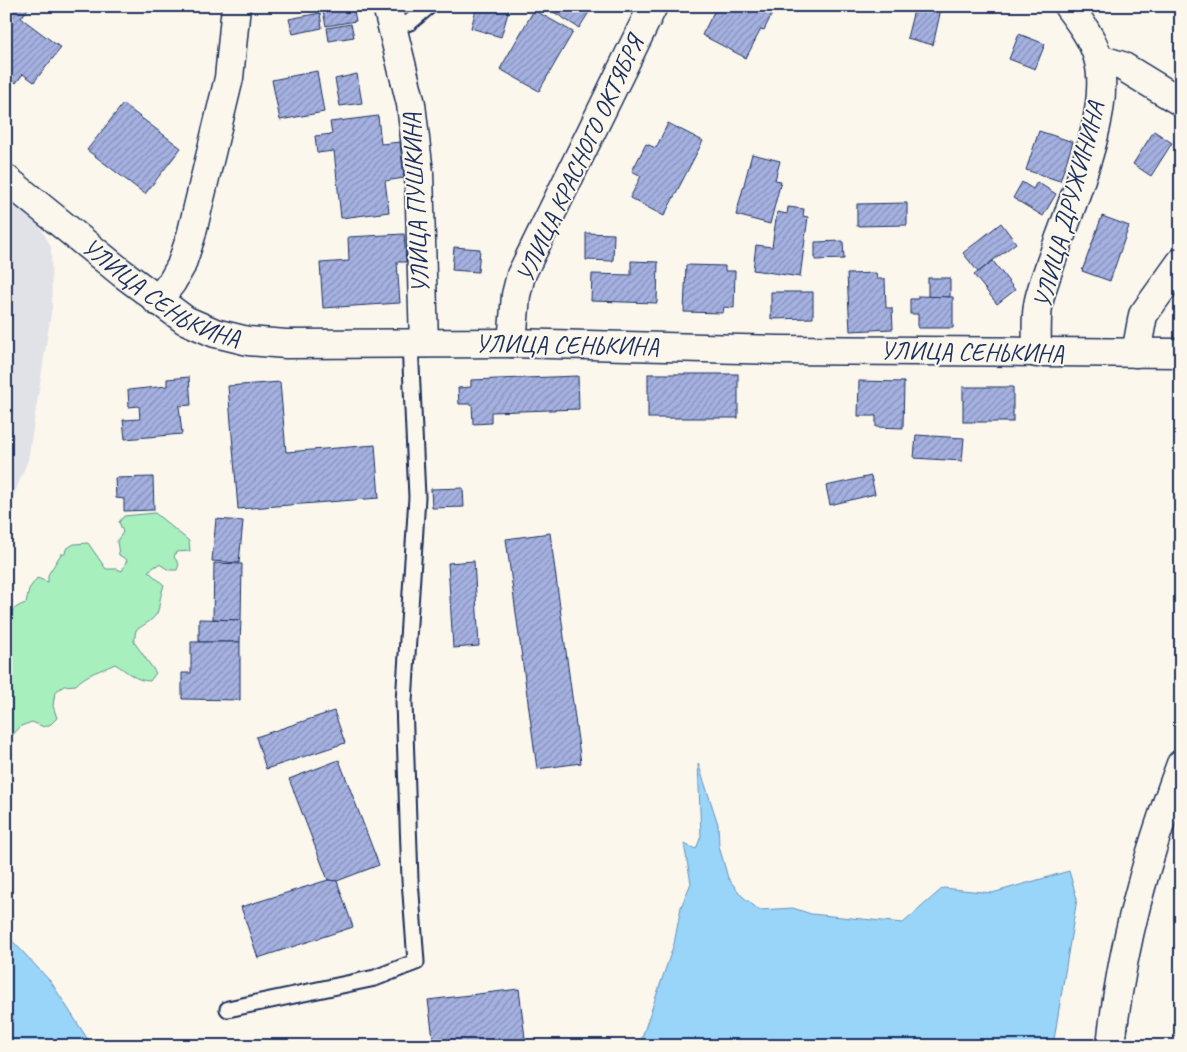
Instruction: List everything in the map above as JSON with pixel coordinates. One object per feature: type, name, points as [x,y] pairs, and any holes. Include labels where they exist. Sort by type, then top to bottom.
[{"type":"street","points":[[157,301],[172,282],[187,250],[229,78],[236,6]]},
{"type":"street","name":"УЛИЦА КРАСНОГО ОКТЯБРЯ","points":[[512,344],[516,295],[521,275],[653,6]]},
{"type":"street","name":"УЛИЦА ДРУЖИНИНА","points":[[1037,353],[1040,297],[1082,178],[1101,94],[1099,59],[1083,25],[1068,6]]},
{"type":"street","name":"УЛИЦА ПУШКИНА","points":[[389,17],[411,104],[419,173],[417,343]]},
{"type":"street","points":[[1099,59],[1122,66],[1181,102]]},
{"type":"street","name":"УЛИЦА СЕНЬКИНА","points":[[6,179],[157,301],[185,320],[214,333],[248,341],[286,344],[417,343],[1037,353],[1181,353]]},
{"type":"street","points":[[1136,353],[1143,315],[1181,262]]},
{"type":"street","points":[[1111,1046],[1116,997],[1137,895],[1181,764]]},
{"type":"lane","points":[[389,17],[410,22],[429,6]]},
{"type":"lane","points":[[228,1009],[375,978],[416,962],[410,880],[404,702],[417,497],[417,343]]},
{"type":"shaded area","points":[[6,195],[36,219],[51,247],[52,307],[28,460],[6,514]]},
{"type":"green space","points":[[155,513],[189,541],[190,551],[176,552],[174,557],[179,564],[177,570],[169,570],[159,564],[148,571],[164,585],[156,615],[136,630],[134,642],[156,673],[150,681],[145,681],[115,664],[89,675],[76,685],[64,686],[55,692],[53,706],[57,718],[51,724],[44,727],[32,722],[21,726],[6,742],[6,622],[13,610],[26,603],[29,589],[37,578],[48,582],[48,575],[61,554],[65,554],[66,549],[74,544],[88,543],[106,569],[122,571],[127,560],[119,555],[117,541],[123,532],[119,522],[124,516]]},
{"type":"water","points":[[698,763],[718,824],[719,846],[728,878],[742,896],[759,910],[793,908],[811,914],[903,923],[943,888],[992,893],[1069,871],[1077,899],[1053,1046],[639,1046],[674,944],[681,907],[691,883],[684,844],[696,849],[701,836]]},
{"type":"water","points":[[6,934],[51,982],[92,1046],[6,1046]]},
{"type":"building","points":[[6,6],[30,6],[21,18],[61,48],[34,82],[23,74],[16,83],[6,75]]},
{"type":"building","points":[[322,6],[353,6],[356,21],[326,26]]},
{"type":"building","points":[[477,6],[510,6],[501,37],[471,28]]},
{"type":"building","points":[[544,6],[593,6],[579,28]]},
{"type":"building","points":[[717,6],[776,6],[764,30],[761,29],[746,58],[702,35]]},
{"type":"building","points":[[915,6],[941,9],[933,45],[907,38]]},
{"type":"building","points":[[534,10],[573,32],[539,91],[500,69]]},
{"type":"building","points":[[320,13],[322,28],[293,34],[289,19]]},
{"type":"building","points":[[351,24],[354,37],[329,41],[327,28]]},
{"type":"building","points":[[1019,34],[1045,44],[1035,69],[1009,59]]},
{"type":"building","points":[[317,71],[324,112],[280,120],[272,80]]},
{"type":"building","points":[[357,74],[362,103],[340,106],[335,79]]},
{"type":"building","points":[[123,104],[181,148],[145,194],[87,150]]},
{"type":"building","points":[[378,116],[381,144],[400,142],[404,178],[385,181],[389,212],[341,218],[334,151],[317,153],[315,136],[332,134],[330,122]]},
{"type":"building","points":[[668,123],[703,141],[664,216],[630,198],[641,176],[632,171],[646,144],[656,148]]},
{"type":"building","points":[[1039,131],[1073,142],[1060,181],[1026,170]]},
{"type":"building","points":[[1154,131],[1172,143],[1151,176],[1133,164]]},
{"type":"building","points":[[752,154],[780,161],[775,180],[781,181],[770,224],[736,215]]},
{"type":"building","points":[[1022,182],[1033,189],[1037,182],[1056,194],[1043,216],[1013,198]]},
{"type":"building","points":[[907,203],[907,225],[857,226],[857,204]]},
{"type":"building","points":[[788,207],[804,209],[803,216],[808,217],[800,277],[753,270],[756,245],[772,247],[777,212],[787,214]]},
{"type":"building","points":[[1102,216],[1129,226],[1110,281],[1082,271]]},
{"type":"building","points":[[1001,223],[1016,243],[978,272],[963,253]]},
{"type":"building","points":[[586,233],[614,234],[613,261],[586,260]]},
{"type":"building","points":[[404,234],[406,262],[397,262],[400,303],[323,308],[320,263],[349,261],[348,237]]},
{"type":"building","points":[[843,241],[844,259],[815,260],[815,242]]},
{"type":"building","points":[[454,247],[480,249],[478,272],[452,270]]},
{"type":"building","points":[[631,261],[658,262],[657,303],[591,301],[592,274],[631,275]]},
{"type":"building","points":[[993,261],[1015,290],[997,304],[974,275]]},
{"type":"building","points":[[686,265],[725,266],[725,271],[735,271],[734,308],[724,307],[723,313],[684,312]]},
{"type":"building","points":[[876,273],[877,279],[885,279],[886,308],[892,308],[893,329],[850,331],[847,274]]},
{"type":"building","points":[[928,278],[950,278],[950,297],[928,297]]},
{"type":"building","points":[[771,292],[813,292],[813,318],[771,319]]},
{"type":"building","points":[[918,296],[953,297],[953,328],[918,328],[918,314],[910,314],[910,299],[918,299]]},
{"type":"building","points":[[648,374],[738,374],[738,418],[648,418]]},
{"type":"building","points":[[578,376],[579,409],[491,412],[491,423],[473,424],[472,404],[459,404],[458,388],[471,387],[471,380]]},
{"type":"building","points":[[189,377],[191,405],[179,406],[182,434],[125,439],[123,420],[140,419],[139,406],[129,407],[128,390],[167,386],[167,379]]},
{"type":"building","points":[[859,381],[904,382],[903,428],[876,427],[876,416],[858,416]]},
{"type":"building","points":[[280,382],[286,452],[375,445],[379,498],[238,509],[228,386]]},
{"type":"building","points":[[963,387],[1013,387],[1013,422],[963,422]]},
{"type":"building","points":[[916,435],[964,438],[962,461],[914,458]]},
{"type":"building","points":[[871,476],[875,494],[830,505],[826,486]]},
{"type":"building","points":[[153,477],[154,510],[124,511],[124,499],[116,498],[115,478]]},
{"type":"building","points":[[463,488],[464,507],[432,508],[431,489]]},
{"type":"building","points":[[216,519],[243,521],[239,563],[212,561]]},
{"type":"building","points":[[550,533],[581,763],[537,769],[506,539]]},
{"type":"building","points":[[474,561],[479,646],[453,648],[448,563]]},
{"type":"building","points":[[214,563],[242,564],[241,620],[213,619]]},
{"type":"building","points":[[199,619],[241,620],[240,642],[199,642]]},
{"type":"building","points":[[191,642],[240,642],[240,700],[182,699],[182,673],[191,673]]},
{"type":"building","points":[[334,711],[345,743],[266,769],[256,737]]},
{"type":"building","points":[[339,760],[379,865],[337,881],[328,880],[289,779]]},
{"type":"building","points":[[328,880],[337,881],[353,927],[258,958],[241,907]]},
{"type":"building","points":[[519,989],[526,1046],[434,1046],[428,1000]]}]
